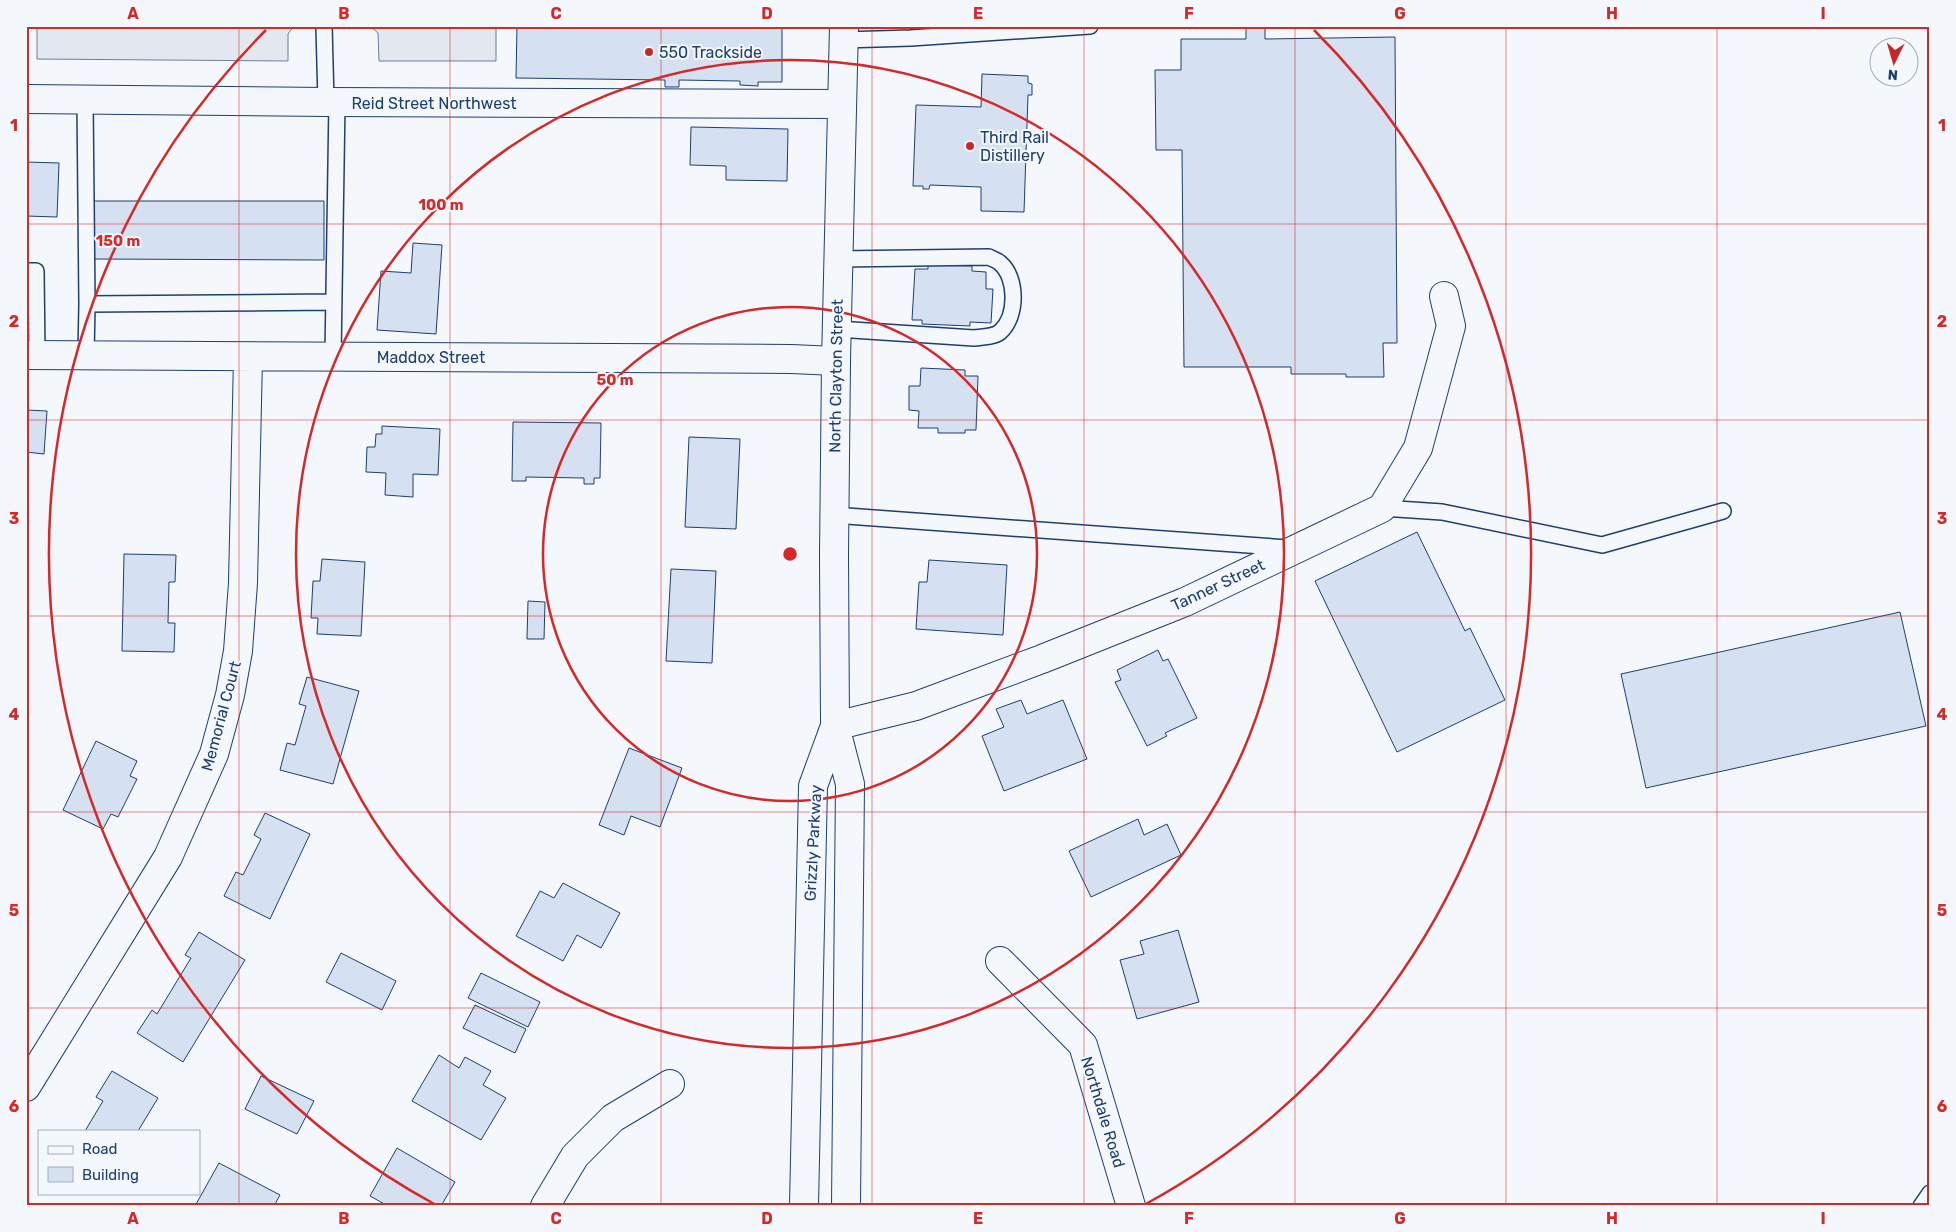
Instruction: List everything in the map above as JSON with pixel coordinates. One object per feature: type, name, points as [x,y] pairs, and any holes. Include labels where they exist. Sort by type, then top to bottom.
[{"type":"street","name":"North Clayton Street","points":[[835,726],[834,516],[836,361],[844,33]]},
{"type":"street","name":"Reid Street Northwest","points":[[26,99],[842,104]]},
{"type":"street","points":[[1382,508],[1418,448],[1451,326],[1444,296]]},
{"type":"street","name":"Maddox Street","points":[[32,355],[248,358],[781,359],[836,361]]},
{"type":"street","name":"Memorial Court","points":[[26,1087],[168,857],[214,754],[230,695],[238,651],[243,583],[248,358]]},
{"type":"street","name":"Tanner Street","points":[[835,726],[916,706],[1042,659],[1184,602],[1382,508]]},
{"type":"street","name":"Grizzly Parkway","points":[[804,1206],[813,786],[835,726]]},
{"type":"street","name":"Grizzly Parkway","points":[[835,726],[850,784],[846,1206]]},
{"type":"street","name":"Northdale Road","points":[[1000,961],[1083,1045],[1131,1206]]},
{"type":"street","points":[[545,1206],[575,1156],[613,1118],[670,1084]]},
{"type":"lane","points":[[324,26],[331,102],[333,357]]},
{"type":"lane","points":[[844,33],[911,38],[1090,26]]},
{"type":"lane","points":[[85,100],[88,304],[86,355]]},
{"type":"lane","points":[[837,329],[974,338],[990,336],[1000,332],[1009,318],[1014,301],[1011,281],[1006,272],[999,262],[989,258],[838,259]]},
{"type":"lane","points":[[26,271],[36,271],[32,355]]},
{"type":"lane","points":[[88,304],[334,302]]},
{"type":"lane","points":[[1382,508],[1442,512],[1602,545],[1723,511]]},
{"type":"lane","points":[[834,516],[1297,549]]},
{"type":"lane","points":[[1921,1206],[1930,1193]]},
{"type":"shaded area","points":[[37,26],[294,26],[288,34],[288,61],[37,59]]},
{"type":"shaded area","points":[[370,26],[496,26],[496,61],[379,61],[378,33]]},
{"type":"building","name":"550 Trackside","points":[[517,26],[782,26],[782,82],[758,82],[758,86],[740,85],[740,81],[679,80],[679,87],[665,87],[665,80],[516,78]]},
{"type":"building","points":[[1246,26],[1265,26],[1265,39],[1395,37],[1397,343],[1383,343],[1384,377],[1346,377],[1346,374],[1291,374],[1291,367],[1184,367],[1182,150],[1156,150],[1155,70],[1181,70],[1181,39],[1246,39]]},
{"type":"building","name":"Third Rail Distillery","points":[[982,74],[1028,76],[1028,83],[1032,84],[1032,95],[1028,95],[1024,212],[981,211],[981,187],[930,185],[929,189],[923,189],[923,186],[913,186],[916,105],[981,107]]},
{"type":"building","points":[[691,127],[788,129],[787,181],[726,180],[726,166],[690,165]]},
{"type":"building","points":[[26,162],[59,163],[57,217],[26,216]]},
{"type":"building","points":[[94,201],[324,201],[324,260],[94,259]]},
{"type":"building","points":[[413,243],[442,245],[436,334],[377,330],[381,271],[411,273]]},
{"type":"building","points":[[928,265],[972,266],[972,271],[986,272],[986,289],[993,289],[991,323],[970,322],[970,326],[922,324],[922,320],[912,320],[915,269],[928,269]]},
{"type":"building","points":[[921,368],[965,370],[965,376],[978,376],[976,430],[965,430],[965,433],[938,433],[938,428],[918,428],[919,411],[909,410],[909,386],[920,386]]},
{"type":"building","points":[[26,410],[47,411],[44,454],[26,452]]},
{"type":"building","points":[[513,422],[601,423],[600,478],[594,478],[594,484],[584,484],[584,478],[526,477],[526,481],[512,481]]},
{"type":"building","points":[[382,426],[440,429],[438,475],[413,474],[413,497],[385,495],[386,473],[366,472],[367,447],[375,447],[376,434],[382,434]]},
{"type":"building","points":[[689,437],[740,439],[736,529],[685,527]]},
{"type":"building","points":[[1417,532],[1465,631],[1470,628],[1505,700],[1397,752],[1315,581]]},
{"type":"building","points":[[124,554],[176,555],[175,582],[169,582],[168,623],[175,623],[174,652],[122,651]]},
{"type":"building","points":[[322,559],[365,562],[361,636],[317,634],[318,618],[311,618],[313,581],[320,581]]},
{"type":"building","points":[[929,560],[1007,565],[1003,635],[916,629],[919,582],[927,582]]},
{"type":"building","points":[[671,569],[716,571],[712,663],[666,661]]},
{"type":"building","points":[[528,601],[545,602],[544,639],[527,639]]},
{"type":"building","points":[[1900,612],[1926,726],[1646,788],[1621,674]]},
{"type":"building","points":[[1158,650],[1163,661],[1168,659],[1197,718],[1165,733],[1167,736],[1147,746],[1115,682],[1121,680],[1117,670]]},
{"type":"building","points":[[307,677],[359,691],[333,784],[280,770],[287,743],[295,745],[306,706],[299,704]]},
{"type":"building","points":[[1021,700],[1027,714],[1063,700],[1087,759],[1004,791],[982,736],[1004,727],[996,709]]},
{"type":"building","points":[[96,741],[137,761],[130,776],[137,779],[118,817],[111,814],[103,829],[63,810]]},
{"type":"building","points":[[629,748],[682,768],[660,827],[631,816],[624,835],[599,825]]},
{"type":"building","points":[[265,813],[310,834],[270,919],[224,896],[236,872],[243,875],[261,839],[254,835]]},
{"type":"building","points":[[1138,819],[1144,835],[1167,824],[1181,855],[1091,897],[1069,851]]},
{"type":"building","points":[[563,883],[620,913],[601,948],[577,935],[563,961],[516,936],[540,891],[554,898]]},
{"type":"building","points":[[1178,930],[1199,1002],[1137,1019],[1120,960],[1144,954],[1140,941]]},
{"type":"building","points":[[199,932],[245,960],[183,1062],[137,1033],[152,1010],[157,1014],[191,958],[185,955]]},
{"type":"building","points":[[341,953],[396,981],[382,1010],[326,982]]},
{"type":"building","points":[[481,973],[540,1002],[528,1027],[468,998]]},
{"type":"building","points":[[475,1005],[526,1029],[515,1053],[463,1028]]},
{"type":"building","points":[[439,1055],[459,1068],[465,1057],[491,1071],[483,1085],[506,1098],[481,1140],[412,1101]]},
{"type":"building","points":[[112,1071],[158,1098],[139,1130],[86,1130],[103,1101],[96,1097]]},
{"type":"building","points":[[261,1076],[314,1101],[297,1134],[245,1109]]},
{"type":"building","points":[[397,1148],[455,1182],[441,1206],[388,1206],[370,1196]]},
{"type":"building","points":[[219,1163],[280,1195],[274,1206],[195,1206]]},
{"type":"place","name":"550 Trackside","points":[[649,52]]},
{"type":"place","name":"Third Rail Distillery","points":[[970,146]]}]
